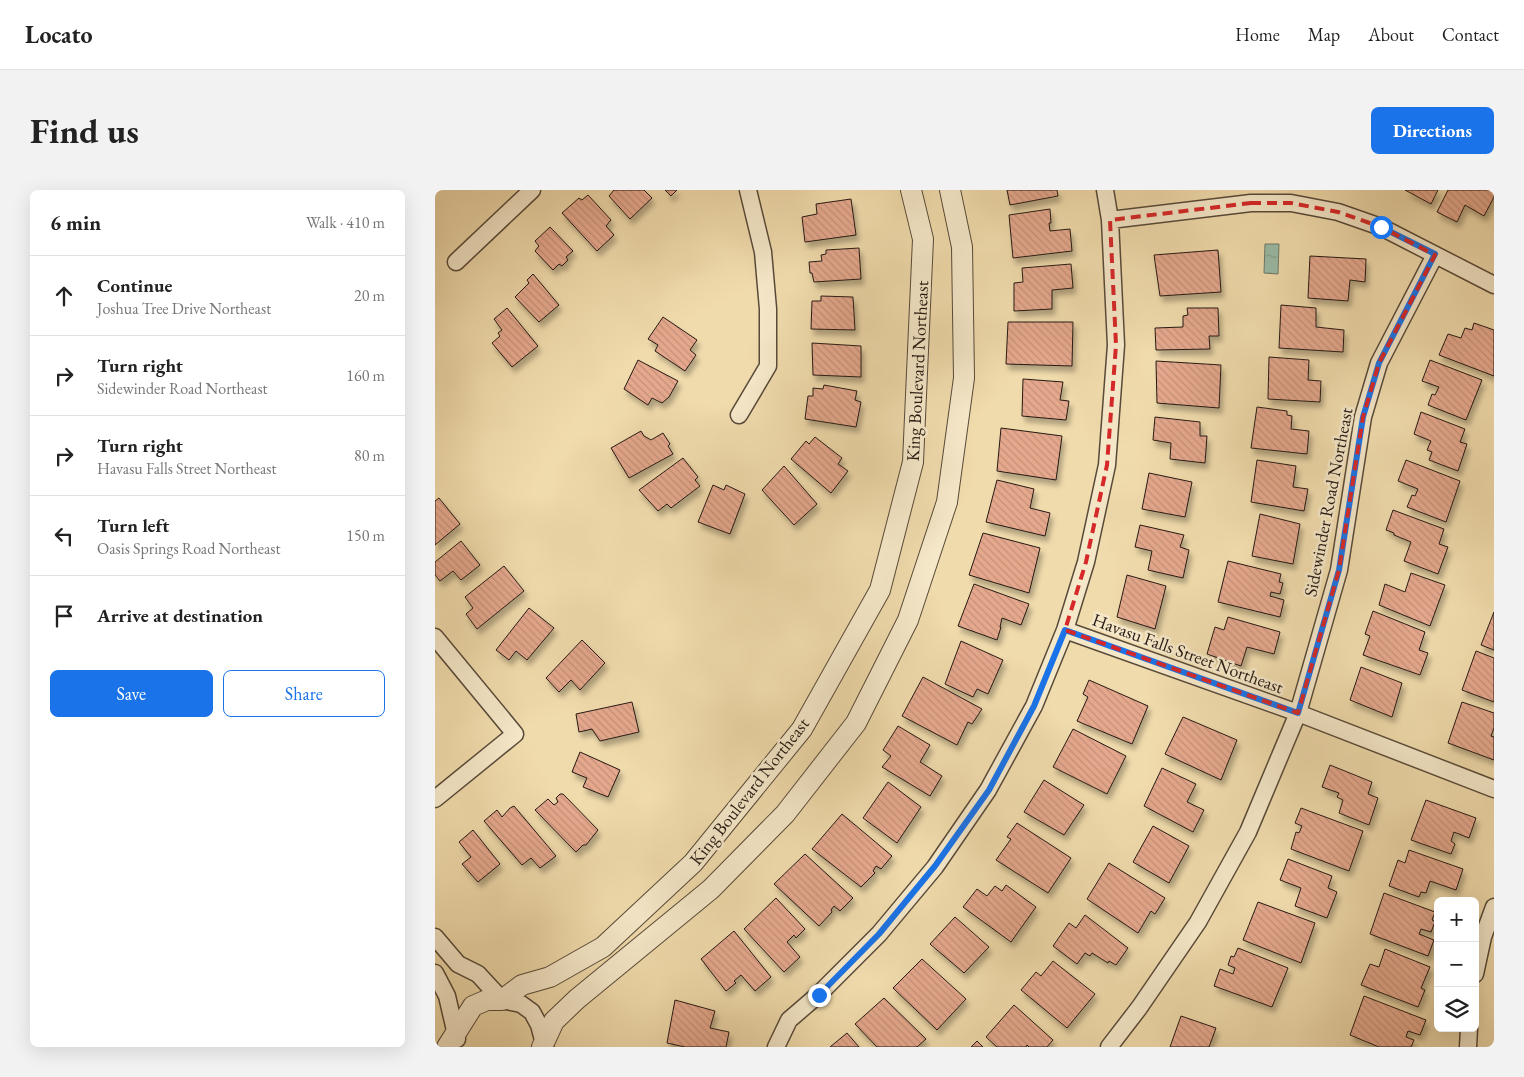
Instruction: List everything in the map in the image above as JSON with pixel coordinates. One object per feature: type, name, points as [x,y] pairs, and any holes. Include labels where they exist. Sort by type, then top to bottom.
[{"type":"street","points":[[456,262],[532,190]]},
{"type":"street","points":[[739,415],[768,366],[768,309],[763,252],[748,190]]},
{"type":"street","name":"King Boulevard Northeast","points":[[454,1043],[464,1018],[473,1006],[487,1000],[502,1000],[522,986],[550,977],[603,947],[693,863],[801,729],[880,590],[913,462],[923,239],[911,190]]},
{"type":"street","name":"King Boulevard Northeast","points":[[544,1046],[554,1021],[577,999],[711,889],[785,814],[856,723],[908,620],[947,502],[964,378],[962,247],[949,190]]},
{"type":"street","points":[[776,1047],[789,1020],[819,995],[879,934],[941,859],[989,790],[1034,706],[1065,630],[1086,562],[1107,465],[1116,345],[1110,220],[1105,190]]},
{"type":"street","points":[[1110,220],[1251,203],[1291,203],[1339,212],[1381,227],[1494,285]]},
{"type":"street","name":"Sidewinder Road Northeast","points":[[1109,1047],[1139,1008],[1197,922],[1248,832],[1298,713],[1339,570],[1363,417],[1379,363],[1435,254]]},
{"type":"street","name":"Havasu Falls Street Northeast","points":[[1065,630],[1298,713],[1494,789]]},
{"type":"street","points":[[435,637],[515,734],[435,799]]},
{"type":"street","points":[[1479,956],[1483,937],[1494,907]]},
{"type":"street","points":[[435,937],[458,964],[478,974],[502,1000],[521,1004],[532,1012],[539,1025],[544,1046]]},
{"type":"street","points":[[435,973],[447,996],[454,1043]]},
{"type":"street","points":[[1469,1032],[1469,1047]]},
{"type":"highlighted area","points":[[1251,203],[1291,203],[1338,212],[1381,227],[1435,255],[1379,363],[1363,417],[1339,570],[1298,713],[1065,630],[1086,562],[1107,465],[1116,345],[1110,220]]},
{"type":"water","points":[[1265,244],[1279,244],[1278,274],[1264,273]]},
{"type":"building","points":[[614,190],[644,190],[652,198],[630,219],[609,196]]},
{"type":"building","points":[[665,190],[677,190],[671,196]]},
{"type":"building","points":[[1007,190],[1057,190],[1058,196],[1010,205]]},
{"type":"building","points":[[1405,190],[1438,190],[1431,204]]},
{"type":"building","points":[[1448,190],[1494,190],[1494,197],[1484,216],[1465,205],[1457,222],[1437,212]]},
{"type":"building","points":[[588,195],[611,220],[606,226],[614,235],[597,251],[562,213],[579,198],[582,200]]},
{"type":"building","points":[[851,199],[856,235],[805,242],[802,217],[817,214],[816,204]]},
{"type":"building","points":[[1050,209],[1050,231],[1070,229],[1072,251],[1013,258],[1009,215]]},
{"type":"building","points":[[550,227],[573,251],[566,257],[568,260],[562,266],[559,264],[553,270],[535,251],[539,246],[535,241]]},
{"type":"building","points":[[859,248],[861,279],[814,282],[812,273],[810,273],[809,262],[822,261],[821,255],[826,254],[826,250]]},
{"type":"building","points":[[1218,250],[1221,292],[1160,296],[1154,255]]},
{"type":"building","points":[[1310,256],[1366,259],[1365,282],[1350,280],[1348,301],[1308,298]]},
{"type":"building","points":[[1071,264],[1073,288],[1052,290],[1052,309],[1014,311],[1014,283],[1023,282],[1022,268]]},
{"type":"building","points":[[533,274],[559,305],[539,322],[515,297],[529,283],[527,280]]},
{"type":"building","points":[[821,296],[853,297],[855,330],[811,329],[812,301],[821,301]]},
{"type":"building","points":[[1281,305],[1316,308],[1316,327],[1344,330],[1343,352],[1279,348]]},
{"type":"building","points":[[507,308],[538,346],[512,367],[492,343],[500,336],[498,333],[502,330],[494,319]]},
{"type":"building","points":[[1187,308],[1218,308],[1219,336],[1209,336],[1210,349],[1156,350],[1155,328],[1183,327],[1183,316],[1188,315]]},
{"type":"building","points":[[663,317],[697,340],[690,350],[696,355],[685,371],[655,351],[658,345],[648,339]]},
{"type":"building","points":[[1008,322],[1073,322],[1072,366],[1006,364]]},
{"type":"building","points":[[1474,323],[1494,330],[1494,376],[1439,355],[1448,334],[1461,338],[1465,328],[1472,330]]},
{"type":"building","points":[[812,343],[861,346],[861,377],[813,375]]},
{"type":"building","points":[[1269,357],[1309,360],[1308,380],[1321,381],[1320,402],[1268,399]]},
{"type":"building","points":[[638,360],[678,381],[669,397],[662,403],[652,398],[648,405],[624,389]]},
{"type":"building","points":[[1430,360],[1482,380],[1466,420],[1428,405],[1432,394],[1435,395],[1439,387],[1422,381]]},
{"type":"building","points":[[1156,361],[1221,365],[1219,408],[1157,403]]},
{"type":"building","points":[[1023,379],[1063,382],[1060,400],[1069,401],[1066,420],[1022,416]]},
{"type":"building","points":[[824,385],[857,391],[855,400],[861,402],[856,427],[805,419],[808,396],[813,396],[813,388],[823,389]]},
{"type":"building","points":[[1257,407],[1287,411],[1287,415],[1292,416],[1291,429],[1309,431],[1307,454],[1251,448]]},
{"type":"building","points":[[1421,412],[1465,429],[1460,442],[1467,444],[1458,471],[1429,460],[1432,452],[1427,450],[1431,441],[1414,434]]},
{"type":"building","points":[[1155,417],[1200,422],[1200,436],[1207,436],[1205,463],[1170,459],[1171,443],[1153,440]]},
{"type":"building","points":[[1001,428],[1062,436],[1056,480],[997,471]]},
{"type":"building","points":[[641,431],[644,436],[651,440],[663,433],[670,444],[668,446],[673,454],[629,478],[611,448]]},
{"type":"building","points":[[815,437],[842,458],[838,464],[848,471],[831,493],[791,459],[806,441],[809,444]]},
{"type":"building","points":[[683,458],[698,477],[695,480],[700,486],[671,508],[667,504],[658,511],[639,490]]},
{"type":"building","points":[[1257,460],[1296,466],[1293,487],[1308,489],[1304,511],[1251,502]]},
{"type":"building","points":[[1406,460],[1460,481],[1446,522],[1407,507],[1412,495],[1415,496],[1418,489],[1398,481]]},
{"type":"building","points":[[784,466],[817,504],[794,525],[762,490]]},
{"type":"building","points":[[1149,473],[1192,482],[1185,517],[1142,509]]},
{"type":"building","points":[[997,480],[1034,489],[1030,508],[1050,513],[1045,536],[986,522]]},
{"type":"building","points":[[713,485],[724,490],[726,485],[745,494],[730,534],[698,522]]},
{"type":"building","points":[[439,498],[460,524],[435,545],[435,501]]},
{"type":"building","points":[[1393,510],[1444,529],[1439,544],[1448,547],[1438,574],[1404,561],[1411,542],[1386,530]]},
{"type":"building","points":[[1260,514],[1300,524],[1293,564],[1252,556]]},
{"type":"building","points":[[1140,525],[1184,535],[1180,547],[1189,550],[1183,578],[1148,570],[1152,551],[1135,547]]},
{"type":"building","points":[[983,533],[1040,548],[1029,593],[969,575]]},
{"type":"building","points":[[461,541],[480,565],[461,580],[453,571],[440,581],[435,575],[435,562]]},
{"type":"building","points":[[1228,561],[1281,574],[1279,582],[1283,583],[1280,594],[1271,592],[1270,596],[1284,600],[1280,617],[1218,602]]},
{"type":"building","points":[[504,566],[524,591],[477,629],[466,614],[473,608],[465,597]]},
{"type":"building","points":[[1411,573],[1445,585],[1430,626],[1379,605],[1385,584],[1405,592]]},
{"type":"building","points":[[1127,575],[1166,586],[1155,629],[1117,617]]},
{"type":"building","points":[[974,584],[1029,604],[1021,625],[1002,618],[997,640],[958,626]]},
{"type":"building","points":[[529,608],[554,628],[527,660],[516,651],[509,660],[496,650]]},
{"type":"building","points":[[1373,611],[1425,632],[1419,650],[1428,653],[1420,675],[1363,655],[1370,636],[1365,634]]},
{"type":"building","points":[[1494,612],[1494,650],[1481,645]]},
{"type":"building","points":[[1228,617],[1280,632],[1274,654],[1247,647],[1241,666],[1207,654],[1215,627],[1224,630]]},
{"type":"building","points":[[582,640],[605,663],[580,690],[571,680],[559,692],[546,678]]},
{"type":"building","points":[[961,641],[1003,660],[988,694],[977,689],[973,697],[945,684]]},
{"type":"building","points":[[1476,651],[1494,658],[1494,702],[1462,690]]},
{"type":"building","points":[[1361,667],[1402,683],[1392,717],[1350,700]]},
{"type":"building","points":[[923,677],[982,709],[972,724],[968,722],[957,745],[902,716]]},
{"type":"building","points":[[1089,680],[1148,706],[1132,744],[1077,721],[1088,697],[1083,694]]},
{"type":"building","points":[[632,702],[639,732],[600,741],[592,729],[579,732],[576,714]]},
{"type":"building","points":[[1462,702],[1494,713],[1494,728],[1491,736],[1494,737],[1494,760],[1448,743]]},
{"type":"building","points":[[1183,717],[1237,740],[1221,780],[1165,754]]},
{"type":"building","points":[[898,726],[930,745],[920,762],[942,776],[930,796],[882,767],[891,756],[883,750]]},
{"type":"building","points":[[1073,729],[1126,756],[1107,794],[1053,767]]},
{"type":"building","points":[[580,752],[620,770],[608,797],[583,787],[587,778],[572,772]]},
{"type":"building","points":[[1330,765],[1372,782],[1368,794],[1378,798],[1369,825],[1339,813],[1343,800],[1337,797],[1339,793],[1322,787]]},
{"type":"building","points":[[1162,768],[1196,784],[1187,802],[1204,810],[1193,832],[1144,806]]},
{"type":"building","points":[[1044,780],[1084,805],[1064,835],[1024,812]]},
{"type":"building","points":[[888,782],[921,807],[897,843],[863,818]]},
{"type":"building","points":[[563,794],[598,830],[586,845],[583,845],[576,852],[535,810],[548,799],[554,805],[558,802],[556,798]]},
{"type":"building","points":[[1426,800],[1476,818],[1469,838],[1454,832],[1451,841],[1455,844],[1451,854],[1411,840]]},
{"type":"building","points":[[514,806],[556,856],[540,868],[531,858],[522,865],[484,821],[497,810],[502,817]]},
{"type":"building","points":[[1301,808],[1363,831],[1349,871],[1291,849],[1296,832],[1299,833],[1302,826],[1295,823]]},
{"type":"building","points":[[842,814],[892,856],[881,869],[876,866],[873,871],[875,873],[861,887],[812,849]]},
{"type":"building","points":[[1017,823],[1071,858],[1048,893],[996,860],[1011,839],[1007,837]]},
{"type":"building","points":[[1153,826],[1189,846],[1169,883],[1133,862]]},
{"type":"building","points":[[473,830],[500,864],[478,882],[462,864],[471,857],[459,842]]},
{"type":"building","points":[[1409,850],[1463,869],[1456,890],[1430,881],[1426,893],[1421,892],[1419,897],[1389,886],[1398,860],[1405,863]]},
{"type":"building","points":[[805,854],[853,898],[840,911],[834,906],[831,910],[832,912],[819,926],[774,884]]},
{"type":"building","points":[[1288,859],[1332,876],[1328,888],[1337,892],[1327,918],[1295,906],[1301,888],[1280,880]]},
{"type":"building","points":[[1109,863],[1165,898],[1155,914],[1151,911],[1138,933],[1087,899]]},
{"type":"building","points":[[1006,885],[1036,907],[1011,942],[963,907],[977,889],[987,896],[995,886],[1002,891]]},
{"type":"building","points":[[1384,893],[1434,912],[1432,920],[1434,924],[1431,932],[1421,929],[1419,934],[1434,940],[1428,956],[1370,934]]},
{"type":"building","points":[[776,898],[805,929],[796,938],[794,935],[787,942],[800,957],[784,972],[744,929]]},
{"type":"building","points":[[1258,902],[1315,923],[1301,963],[1243,940]]},
{"type":"building","points":[[1085,915],[1128,948],[1116,965],[1109,961],[1108,963],[1092,953],[1090,956],[1085,953],[1077,964],[1053,946],[1069,923],[1076,928]]},
{"type":"building","points":[[955,917],[989,947],[964,973],[930,944]]},
{"type":"building","points":[[734,931],[771,977],[755,991],[741,975],[734,981],[736,983],[726,991],[701,959]]},
{"type":"building","points":[[1238,948],[1288,968],[1272,1007],[1214,986],[1220,969],[1233,974],[1235,968],[1228,965],[1231,956],[1234,957]]},
{"type":"building","points":[[1385,949],[1430,967],[1421,988],[1425,990],[1418,1007],[1361,985],[1370,964],[1379,967]]},
{"type":"building","points":[[922,959],[966,999],[937,1030],[893,988]]},
{"type":"building","points":[[1053,961],[1095,994],[1067,1028],[1021,990],[1036,972],[1041,976]]},
{"type":"building","points":[[1364,996],[1426,1020],[1420,1035],[1408,1031],[1406,1037],[1414,1040],[1411,1047],[1379,1047],[1350,1035]]},
{"type":"building","points":[[884,998],[926,1039],[917,1047],[877,1047],[855,1024]]},
{"type":"building","points":[[675,1000],[715,1011],[710,1028],[729,1032],[726,1047],[685,1047],[667,1043]]},
{"type":"building","points":[[1014,1005],[1053,1040],[1047,1047],[1029,1047],[1027,1045],[1026,1047],[997,1047],[986,1037]]},
{"type":"building","points":[[1181,1016],[1216,1028],[1209,1047],[1170,1047]]},
{"type":"building","points":[[847,1033],[859,1047],[830,1047]]},
{"type":"building","points":[[977,1041],[983,1047],[971,1047]]},
{"type":"route","points":[[819,995],[879,934],[935,866],[989,790],[1034,706],[1065,630],[1298,713],[1339,570],[1363,417],[1379,363],[1435,254],[1381,227]]}]
